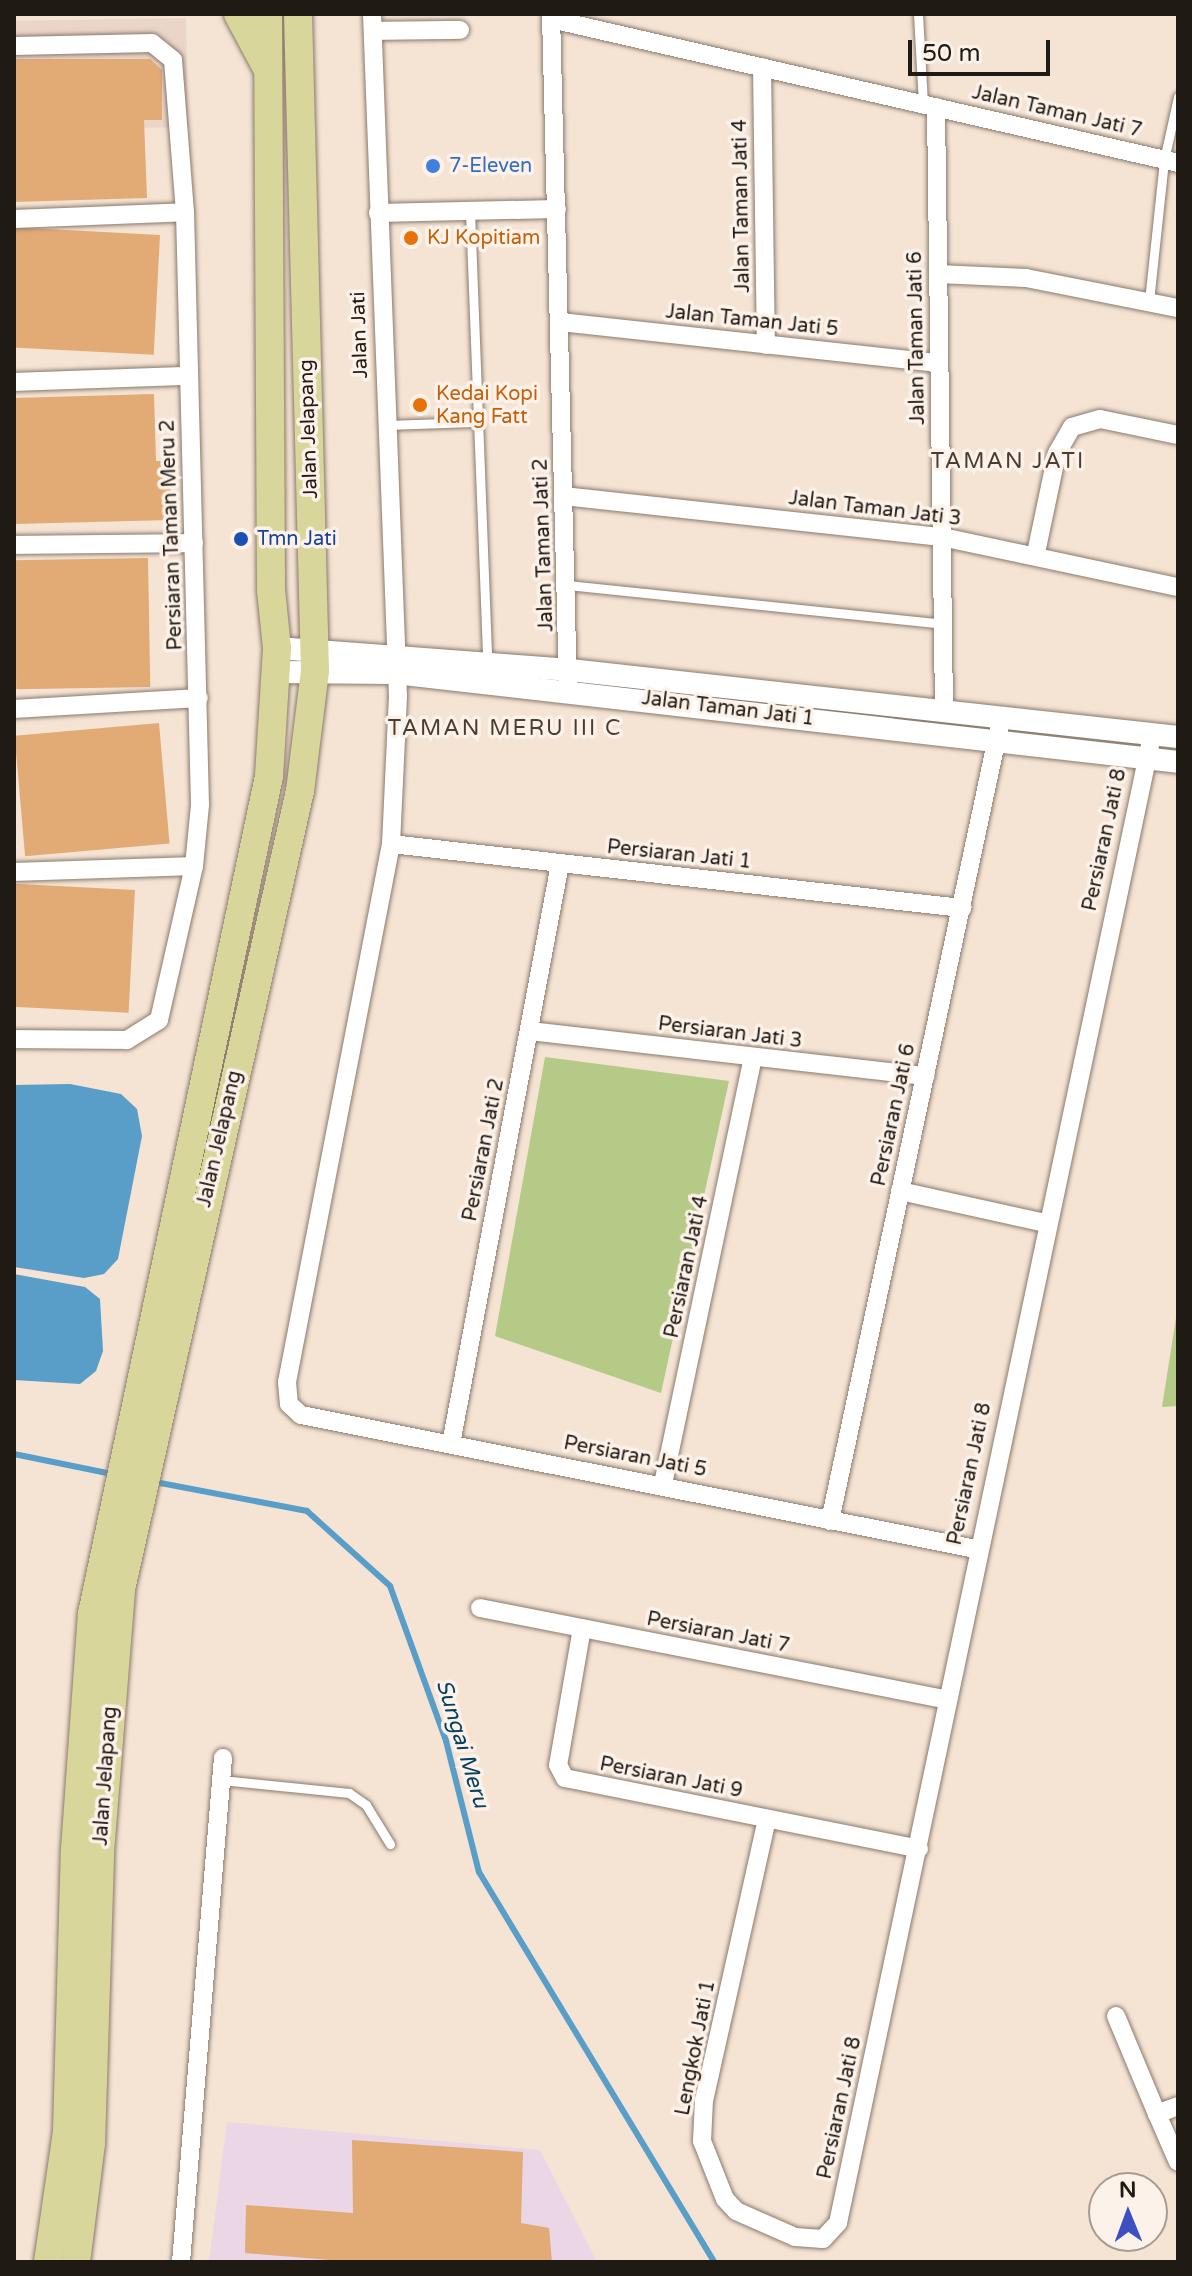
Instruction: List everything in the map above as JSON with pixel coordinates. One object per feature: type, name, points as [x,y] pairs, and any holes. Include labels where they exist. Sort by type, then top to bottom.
[{"type":"main road","points":[[238,14],[267,68]]},
{"type":"main road","name":"Jalan Jelapang","points":[[76,2262],[91,2144],[117,1542],[133,1402],[269,776],[277,660],[268,14]]},
{"type":"main road","name":"Jalan Jelapang","points":[[48,2262],[67,2131],[75,1850],[92,1614],[164,1398],[300,791],[315,660],[298,14]]},
{"type":"street","name":"Jalan Taman Jati 7","points":[[551,16],[1171,161]]},
{"type":"street","name":"Jalan Taman Jati 2","points":[[551,16],[569,680]]},
{"type":"street","points":[[373,22],[460,30]]},
{"type":"street","name":"Jalan Jati","points":[[289,1404],[287,1382],[391,844],[395,663],[373,22]]},
{"type":"street","name":"Persiaran Taman Meru 2","points":[[14,46],[152,43],[166,49],[173,60],[185,212],[199,698],[194,866],[159,1020],[127,1040],[14,1039]]},
{"type":"street","name":"Jalan Taman Jati 4","points":[[762,67],[766,345]]},
{"type":"street","name":"Jalan Taman Jati 6","points":[[930,106],[938,274],[944,712]]},
{"type":"street","points":[[378,213],[557,209]]},
{"type":"street","points":[[14,219],[185,212]]},
{"type":"street","points":[[938,274],[1026,278],[1178,308]]},
{"type":"street","name":"Jalan Taman Jati 5","points":[[560,322],[939,363]]},
{"type":"street","points":[[14,382],[188,376]]},
{"type":"street","points":[[1036,553],[1057,453],[1072,427],[1100,419],[1178,435]]},
{"type":"street","name":"Jalan Taman Jati 3","points":[[563,496],[942,537],[1036,553],[1178,587]]},
{"type":"street","points":[[14,545],[194,543]]},
{"type":"street","name":"Jalan Taman Jati 1","points":[[277,660],[487,663],[569,680],[998,729],[1178,737]]},
{"type":"street","name":"Jalan Taman Jati 1","points":[[395,663],[944,712],[998,729],[1178,762]]},
{"type":"street","points":[[14,709],[199,698]]},
{"type":"street","name":"Persiaran Jati 6","points":[[830,1521],[998,729]]},
{"type":"street","name":"Persiaran Jati 8","points":[[838,2223],[919,1849],[976,1549],[1152,735]]},
{"type":"street","name":"Persiaran Jati 1","points":[[391,844],[962,908]]},
{"type":"street","name":"Persiaran Jati 2","points":[[451,1444],[560,864]]},
{"type":"street","points":[[14,872],[194,866]]},
{"type":"street","name":"Persiaran Jati 3","points":[[530,1031],[925,1076]]},
{"type":"street","name":"Persiaran Jati 4","points":[[663,1484],[753,1058]]},
{"type":"street","points":[[900,1191],[1046,1223]]},
{"type":"street","name":"Persiaran Jati 5","points":[[289,1404],[301,1415],[663,1484],[976,1549]]},
{"type":"street","name":"Persiaran Jati 7","points":[[480,1608],[948,1700]]},
{"type":"street","name":"Persiaran Jati 9","points":[[582,1628],[560,1775],[919,1849]]},
{"type":"street","points":[[181,2262],[223,1758]]},
{"type":"street","name":"Lengkok Jati 1","points":[[767,1819],[704,2100],[702,2141],[725,2199],[752,2221],[812,2240],[830,2237],[838,2223]]},
{"type":"street","points":[[1116,2016],[1178,2162]]},
{"type":"street","points":[[1157,2114],[1178,2106]]},
{"type":"lane","points":[[918,14],[930,106]]},
{"type":"lane","points":[[1149,301],[1178,97]]},
{"type":"lane","points":[[470,211],[475,422],[487,663]]},
{"type":"lane","points":[[385,425],[475,422]]},
{"type":"lane","points":[[567,585],[943,624]]},
{"type":"lane","points":[[221,1780],[349,1793],[366,1805],[390,1844]]},
{"type":"shaded area","points":[[186,18],[188,127],[16,130],[14,21]]},
{"type":"shaded area","points":[[227,2122],[540,2150],[597,2262],[209,2262]]},
{"type":"green space","points":[[545,1057],[729,1081],[661,1393],[495,1336]]},
{"type":"green space","points":[[1178,1305],[1178,1406],[1162,1407]]},
{"type":"water","points":[[70,1084],[121,1094],[137,1109],[142,1136],[118,1259],[104,1274],[84,1278],[14,1267],[14,1085]]},
{"type":"water","points":[[14,1274],[85,1287],[100,1299],[103,1351],[96,1371],[80,1384],[14,1380]]},
{"type":"building","points":[[14,59],[150,59],[162,70],[162,120],[144,120],[147,198],[14,202]]},
{"type":"building","points":[[14,227],[160,235],[154,355],[14,348]]},
{"type":"building","points":[[154,394],[156,461],[170,461],[171,520],[14,524],[14,398]]},
{"type":"building","points":[[148,558],[150,687],[16,689],[14,560]]},
{"type":"building","points":[[159,723],[170,844],[25,856],[15,736]]},
{"type":"building","points":[[14,884],[135,890],[129,1013],[14,1007]]},
{"type":"building","points":[[352,2140],[523,2152],[521,2223],[549,2228],[552,2262],[355,2262],[245,2253],[246,2205],[353,2213]]},
{"type":"waterway","name":"Sungai Meru","points":[[14,1454],[112,1474]]},
{"type":"waterway","name":"Sungai Meru","points":[[155,1482],[307,1511],[390,1586],[446,1741],[479,1872],[714,2262]]},
{"type":"place","name":"7-Eleven","points":[[433,166]]},
{"type":"place","name":"KJ Kopitiam","points":[[411,238]]},
{"type":"place","name":"Kedai Kopi Kang Fatt","points":[[420,405]]},
{"type":"place","name":"Tmn Jati","points":[[241,539]]},
{"type":"district","name":"TAMAN JATI","points":[[1008,462]]},
{"type":"district","name":"TAMAN MERU III C","points":[[505,729]]}]
